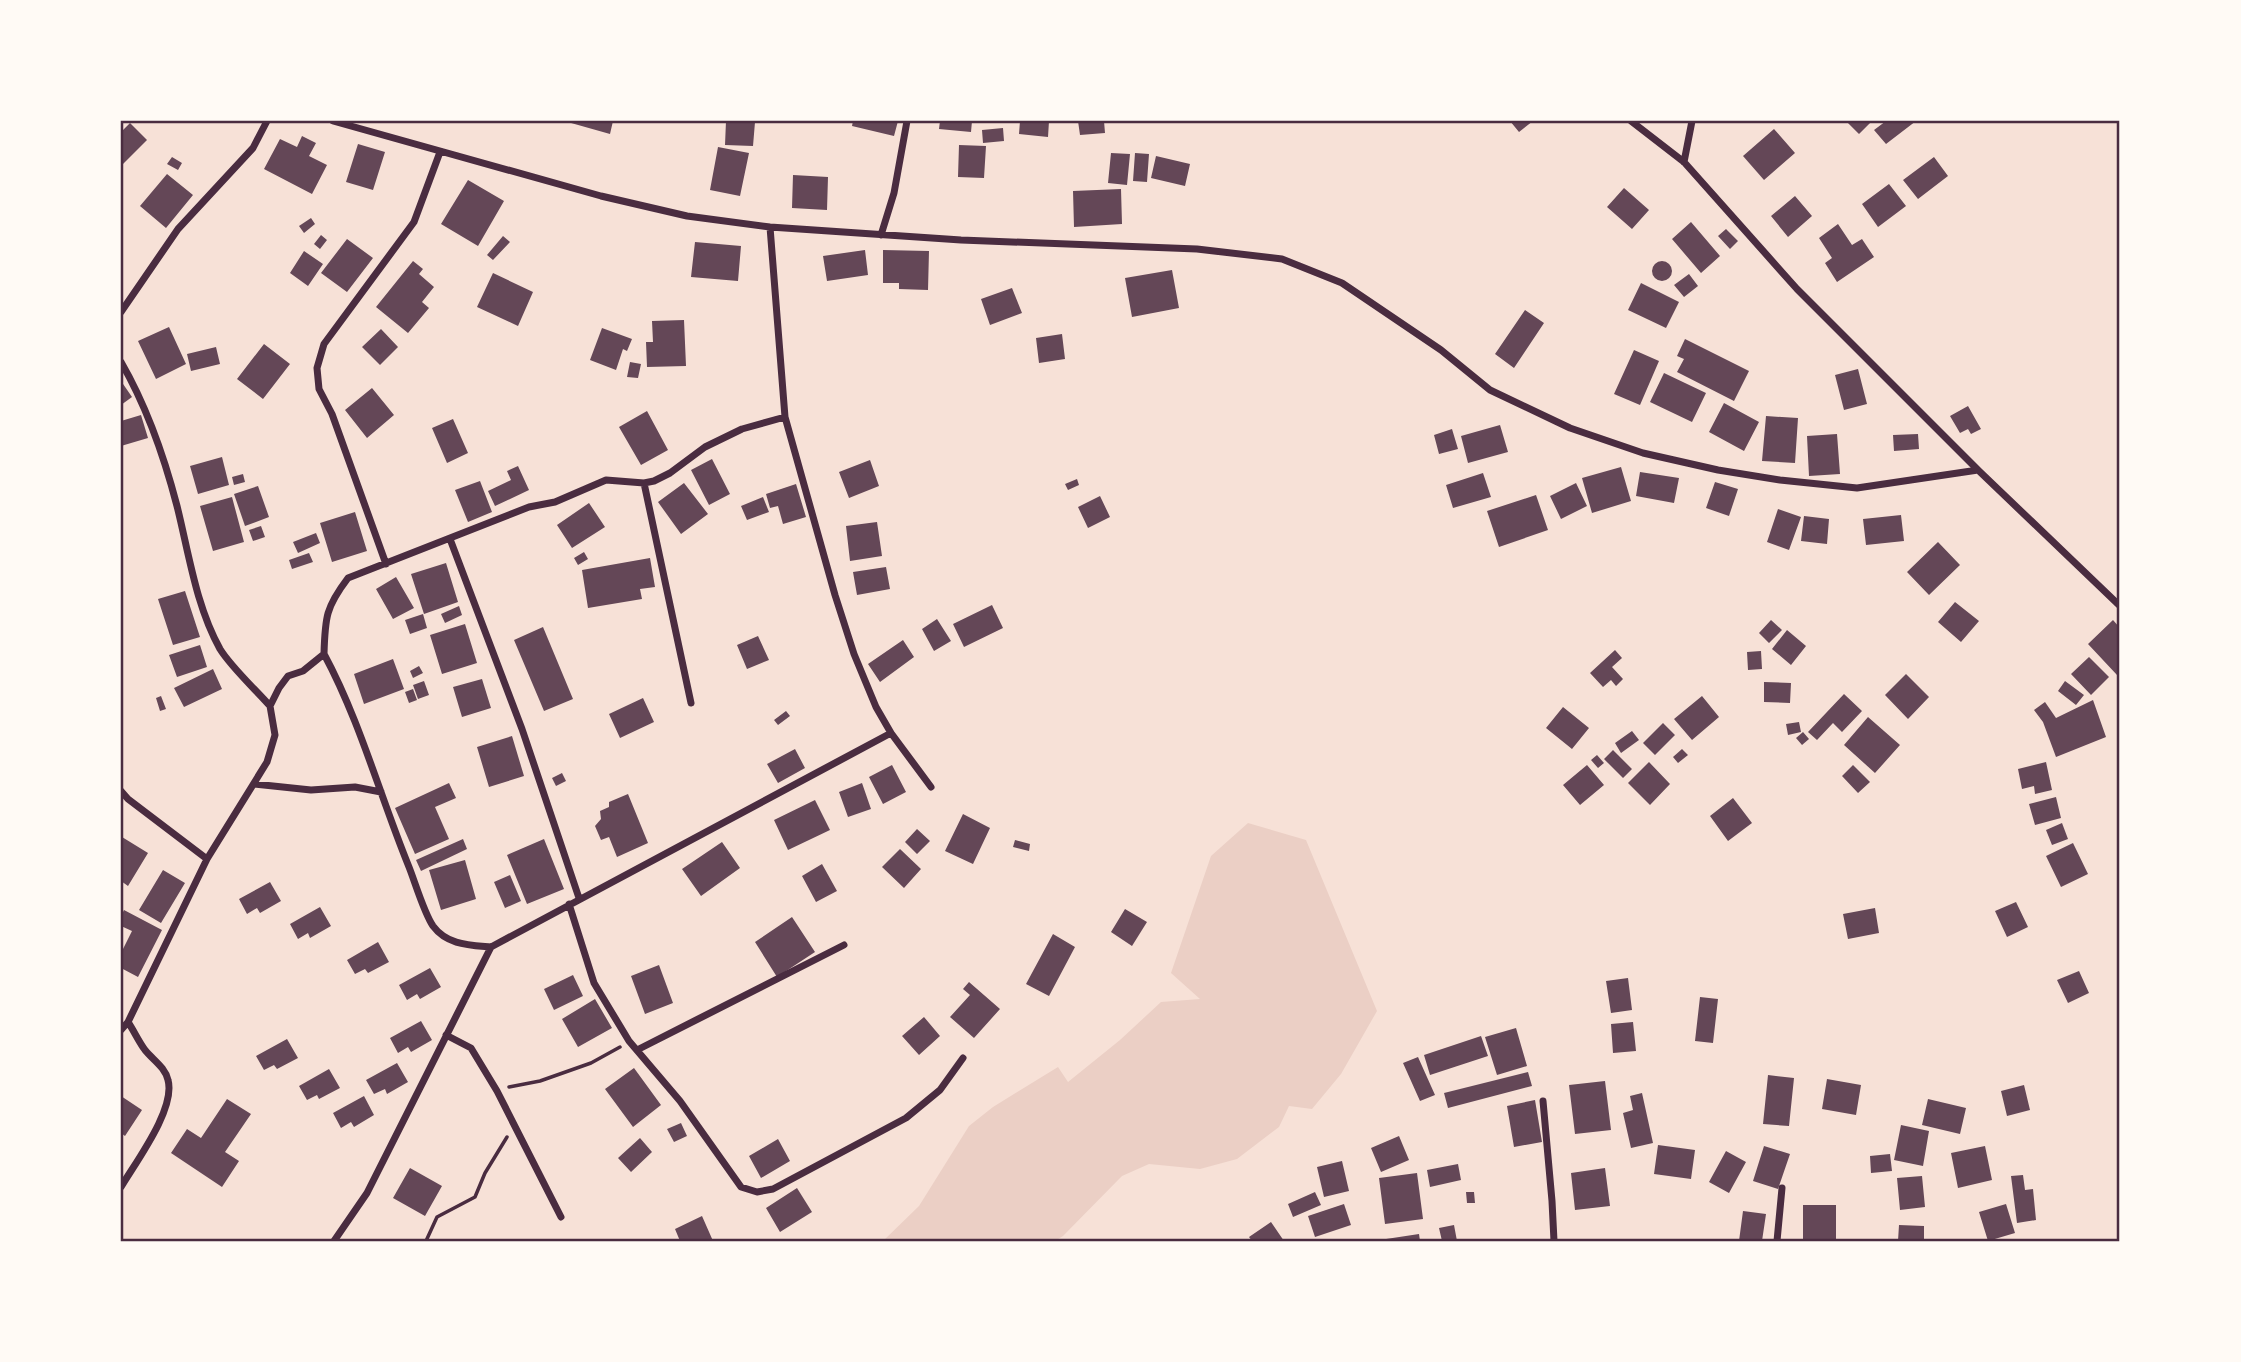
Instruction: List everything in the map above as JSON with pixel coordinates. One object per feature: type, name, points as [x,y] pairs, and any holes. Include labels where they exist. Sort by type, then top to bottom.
[{"type":"street","points":[[121,312],[178,229],[253,148],[267,121]]},
{"type":"street","points":[[332,121],[601,196],[687,216],[770,227],[881,235],[1197,249],[1282,258],[1342,282],[1441,350],[1490,390],[1570,428],[1643,453],[1718,470],[1857,488],[1978,470]]},
{"type":"street","points":[[881,235],[894,193],[907,121]]},
{"type":"street","points":[[1631,121],[1684,162],[1797,289],[1978,470],[2120,606]]},
{"type":"street","points":[[1684,162],[1692,121]]},
{"type":"street","points":[[386,564],[332,414],[319,389],[317,368],[324,344],[414,222],[440,152]]},
{"type":"street","points":[[770,227],[785,417],[854,654],[891,733],[931,788]]},
{"type":"street","points":[[121,362],[138,392],[155,433],[201,604],[221,651],[270,706],[275,735],[267,762],[207,859],[128,1022],[121,1030]]},
{"type":"street","points":[[785,417],[742,429],[705,447],[670,473],[654,481],[644,483],[606,480],[555,502],[529,507],[348,578],[332,599],[325,621],[324,653],[340,684],[432,926],[449,941],[468,945],[491,947],[891,733]]},
{"type":"street","points":[[644,483],[691,703]]},
{"type":"street","points":[[450,539],[522,729],[579,898]]},
{"type":"street","points":[[270,706],[288,676],[303,671],[324,653]]},
{"type":"street","points":[[254,784],[311,790],[355,787],[380,792]]},
{"type":"street","points":[[121,791],[207,859]]},
{"type":"street","points":[[569,904],[594,983],[629,1041],[680,1101],[741,1187],[757,1192],[773,1189],[906,1118],[940,1090],[962,1058]]},
{"type":"street","points":[[637,1050],[845,945]]},
{"type":"street","points":[[334,1241],[367,1193],[491,947]]},
{"type":"street","points":[[121,1187],[160,1120],[167,1100],[169,1081],[128,1022]]},
{"type":"street","points":[[446,1035],[471,1048],[497,1090],[561,1217]]},
{"type":"street","points":[[1543,1101],[1554,1241]]},
{"type":"street","points":[[1777,1241],[1782,1188]]},
{"type":"path","points":[[497,1090],[540,1081],[591,1063],[629,1041]]},
{"type":"path","points":[[426,1241],[437,1217],[475,1197],[485,1173],[515,1125]]},
{"type":"shaded area","points":[[1248,823],[1306,840],[1377,1011],[1341,1074],[1312,1109],[1289,1106],[1279,1127],[1237,1159],[1200,1169],[1149,1164],[1122,1176],[1055,1241],[883,1241],[919,1206],[969,1126],[993,1107],[1058,1067],[1068,1082],[1161,1002],[1200,999],[1171,973],[1211,856]]},
{"type":"building","points":[[564,121],[613,121],[610,134]]},
{"type":"building","points":[[726,121],[755,122],[753,146],[725,145]]},
{"type":"building","points":[[853,121],[898,121],[894,136],[852,126]]},
{"type":"building","points":[[940,121],[972,121],[971,132],[939,129]]},
{"type":"building","points":[[1020,121],[1049,121],[1048,137],[1019,134]]},
{"type":"building","points":[[1078,121],[1104,121],[1105,133],[1080,135]]},
{"type":"building","points":[[1510,121],[1533,121],[1519,132]]},
{"type":"building","points":[[1846,121],[1872,121],[1859,134]]},
{"type":"building","points":[[1886,121],[1916,121],[1886,144],[1874,130]]},
{"type":"building","points":[[130,123],[147,140],[121,166],[121,132]]},
{"type":"building","points":[[1003,128],[1004,141],[983,143],[982,130]]},
{"type":"building","points":[[1774,129],[1795,153],[1764,180],[1743,156]]},
{"type":"building","points":[[302,136],[316,143],[309,156],[327,165],[312,194],[264,169],[280,139],[297,147]]},
{"type":"building","points":[[358,144],[385,152],[373,190],[346,182]]},
{"type":"building","points":[[959,145],[986,146],[984,178],[958,177]]},
{"type":"building","points":[[718,147],[749,153],[740,196],[710,190]]},
{"type":"building","points":[[1111,153],[1130,154],[1127,185],[1108,183]]},
{"type":"building","points":[[1135,153],[1149,154],[1147,182],[1133,181]]},
{"type":"building","points":[[1156,156],[1190,164],[1185,186],[1151,178]]},
{"type":"building","points":[[172,157],[182,163],[178,170],[167,164]]},
{"type":"building","points":[[1934,157],[1948,176],[1918,199],[1903,180]]},
{"type":"building","points":[[167,174],[193,195],[166,228],[140,206]]},
{"type":"building","points":[[793,175],[828,177],[827,210],[792,208]]},
{"type":"building","points":[[468,180],[504,201],[478,246],[441,224]]},
{"type":"building","points":[[1889,184],[1906,206],[1878,227],[1862,204]]},
{"type":"building","points":[[1624,188],[1649,210],[1632,229],[1607,207]]},
{"type":"building","points":[[1121,189],[1122,224],[1074,227],[1073,191]]},
{"type":"building","points":[[1795,196],[1812,216],[1788,237],[1771,216]]},
{"type":"building","points":[[311,218],[315,224],[304,233],[299,226]]},
{"type":"building","points":[[1691,222],[1720,256],[1701,273],[1672,239]]},
{"type":"building","points":[[1838,224],[1852,245],[1862,239],[1874,257],[1837,282],[1825,263],[1832,258],[1819,238]]},
{"type":"building","points":[[1726,229],[1738,241],[1730,249],[1718,236]]},
{"type":"building","points":[[321,235],[327,240],[320,249],[314,244]]},
{"type":"building","points":[[503,236],[510,242],[493,260],[487,255]]},
{"type":"building","points":[[347,239],[373,258],[347,292],[321,273]]},
{"type":"building","points":[[695,242],[741,246],[738,281],[691,277]]},
{"type":"building","points":[[865,250],[868,275],[827,281],[823,256]]},
{"type":"building","points":[[883,250],[929,251],[928,290],[899,289],[899,283],[883,283]]},
{"type":"building","points":[[304,251],[323,264],[308,286],[290,273]]},
{"type":"building","points":[[413,261],[423,269],[419,274],[434,287],[422,302],[429,308],[408,333],[376,307]]},
{"type":"building","points":[[1662,261],[1669,264],[1672,271],[1669,278],[1662,281],[1655,278],[1652,271],[1655,264]]},
{"type":"building","points":[[1172,270],[1179,308],[1132,317],[1125,278]]},
{"type":"building","points":[[493,273],[533,292],[518,326],[477,307]]},
{"type":"building","points":[[1689,274],[1698,286],[1684,297],[1674,285]]},
{"type":"building","points":[[1641,283],[1679,302],[1666,328],[1628,310]]},
{"type":"building","points":[[1012,288],[1022,313],[990,325],[981,299]]},
{"type":"building","points":[[1525,310],[1544,323],[1514,368],[1495,354]]},
{"type":"building","points":[[684,320],[686,366],[647,367],[646,342],[653,342],[652,321]]},
{"type":"building","points":[[169,327],[186,364],[156,379],[138,341]]},
{"type":"building","points":[[602,328],[632,339],[627,351],[623,349],[616,370],[590,360]]},
{"type":"building","points":[[381,329],[398,347],[380,365],[362,347]]},
{"type":"building","points":[[1062,334],[1065,359],[1039,363],[1036,338]]},
{"type":"building","points":[[1685,339],[1749,371],[1734,401],[1677,372],[1684,359],[1677,356]]},
{"type":"building","points":[[264,344],[290,364],[263,399],[237,379]]},
{"type":"building","points":[[216,347],[220,364],[191,371],[187,354]]},
{"type":"building","points":[[1634,350],[1659,361],[1640,405],[1614,394]]},
{"type":"building","points":[[630,362],[641,364],[638,378],[627,377]]},
{"type":"building","points":[[1858,369],[1867,404],[1844,410],[1835,375]]},
{"type":"building","points":[[1664,373],[1706,393],[1692,422],[1650,402]]},
{"type":"building","points":[[121,381],[132,397],[121,405]]},
{"type":"building","points":[[372,388],[394,415],[367,438],[345,410]]},
{"type":"building","points":[[1724,403],[1759,422],[1744,451],[1709,432]]},
{"type":"building","points":[[1968,406],[1981,429],[1971,434],[1968,429],[1960,433],[1950,416]]},
{"type":"building","points":[[647,411],[668,450],[641,465],[619,427]]},
{"type":"building","points":[[141,415],[148,438],[121,446],[121,421]]},
{"type":"building","points":[[1766,416],[1798,418],[1795,463],[1762,461]]},
{"type":"building","points":[[453,419],[468,453],[447,463],[432,428]]},
{"type":"building","points":[[1500,425],[1508,452],[1468,463],[1461,436]]},
{"type":"building","points":[[1452,429],[1458,449],[1439,454],[1434,435]]},
{"type":"building","points":[[1837,434],[1840,474],[1809,476],[1807,436]]},
{"type":"building","points":[[1918,434],[1919,449],[1894,451],[1893,435]]},
{"type":"building","points":[[222,457],[229,485],[198,494],[190,466]]},
{"type":"building","points":[[712,459],[730,494],[709,505],[691,470]]},
{"type":"building","points":[[870,460],[879,486],[849,498],[839,472]]},
{"type":"building","points":[[518,466],[529,490],[495,506],[488,491],[511,480],[507,471]]},
{"type":"building","points":[[1621,467],[1631,501],[1592,513],[1582,478]]},
{"type":"building","points":[[1640,472],[1679,478],[1674,503],[1636,496]]},
{"type":"building","points":[[1483,473],[1491,497],[1453,508],[1446,485]]},
{"type":"building","points":[[243,474],[245,482],[234,485],[232,477]]},
{"type":"building","points":[[1077,479],[1079,485],[1068,490],[1065,484]]},
{"type":"building","points":[[480,481],[492,512],[468,522],[455,490]]},
{"type":"building","points":[[1715,482],[1738,489],[1729,516],[1706,508]]},
{"type":"building","points":[[684,483],[708,514],[681,534],[658,502]]},
{"type":"building","points":[[1576,483],[1587,506],[1561,519],[1550,496]]},
{"type":"building","points":[[796,484],[806,517],[783,524],[778,506],[770,508],[766,494]]},
{"type":"building","points":[[258,486],[269,517],[245,526],[234,494]]},
{"type":"building","points":[[1536,495],[1548,530],[1499,547],[1487,511]]},
{"type":"building","points":[[1100,496],[1110,517],[1088,528],[1078,507]]},
{"type":"building","points":[[232,497],[244,542],[213,551],[200,506]]},
{"type":"building","points":[[763,497],[769,512],[747,520],[741,506]]},
{"type":"building","points":[[589,503],[605,527],[572,548],[557,525]]},
{"type":"building","points":[[1778,509],[1801,517],[1789,550],[1767,542]]},
{"type":"building","points":[[355,512],[367,551],[332,562],[320,523]]},
{"type":"building","points":[[1901,515],[1904,541],[1866,545],[1863,519]]},
{"type":"building","points":[[1804,516],[1829,519],[1827,544],[1801,541]]},
{"type":"building","points":[[877,522],[882,556],[850,561],[846,526]]},
{"type":"building","points":[[261,526],[265,537],[253,541],[249,530]]},
{"type":"building","points":[[316,533],[320,543],[298,553],[293,542]]},
{"type":"building","points":[[1938,542],[1960,565],[1929,595],[1907,572]]},
{"type":"building","points":[[584,552],[588,559],[578,565],[574,558]]},
{"type":"building","points":[[309,553],[313,562],[292,569],[289,560]]},
{"type":"building","points":[[650,558],[655,587],[640,589],[642,599],[588,608],[582,570]]},
{"type":"building","points":[[446,563],[458,602],[424,614],[411,574]]},
{"type":"building","points":[[886,567],[890,589],[857,595],[853,572]]},
{"type":"building","points":[[396,577],[414,608],[393,619],[376,589]]},
{"type":"building","points":[[185,591],[200,637],[173,645],[158,599]]},
{"type":"building","points":[[1955,602],[1979,621],[1961,642],[1938,622]]},
{"type":"building","points":[[992,605],[1003,628],[964,647],[953,624]]},
{"type":"building","points":[[459,606],[462,615],[445,623],[441,614]]},
{"type":"building","points":[[423,614],[427,628],[410,634],[405,620]]},
{"type":"building","points":[[937,619],[951,641],[934,651],[922,629]]},
{"type":"building","points":[[1771,620],[1782,630],[1769,643],[1759,633]]},
{"type":"building","points":[[2113,620],[2120,628],[2120,672],[2117,675],[2088,644]]},
{"type":"building","points":[[465,624],[477,663],[442,674],[430,635]]},
{"type":"building","points":[[543,627],[573,699],[544,711],[514,640]]},
{"type":"building","points":[[1787,630],[1806,646],[1791,665],[1772,649]]},
{"type":"building","points":[[758,636],[769,660],[747,669],[737,645]]},
{"type":"building","points":[[903,640],[914,657],[880,682],[868,664]]},
{"type":"building","points":[[200,645],[207,667],[177,677],[169,655]]},
{"type":"building","points":[[1615,650],[1622,658],[1612,667],[1623,679],[1616,686],[1611,680],[1603,687],[1590,673]]},
{"type":"building","points":[[1761,651],[1762,669],[1748,670],[1747,652]]},
{"type":"building","points":[[2089,657],[2109,677],[2091,695],[2071,674]]},
{"type":"building","points":[[393,659],[404,689],[364,704],[354,674]]},
{"type":"building","points":[[419,666],[423,673],[413,678],[410,671]]},
{"type":"building","points":[[213,669],[222,689],[184,707],[174,688]]},
{"type":"building","points":[[1906,674],[1929,697],[1908,719],[1885,695]]},
{"type":"building","points":[[482,679],[491,708],[462,717],[453,687]]},
{"type":"building","points":[[424,681],[429,695],[418,699],[413,685]]},
{"type":"building","points":[[2065,681],[2084,695],[2076,705],[2058,691]]},
{"type":"building","points":[[1764,682],[1791,683],[1790,703],[1764,702]]},
{"type":"building","points":[[413,689],[417,700],[409,703],[405,692]]},
{"type":"building","points":[[1844,694],[1862,711],[1842,732],[1833,723],[1817,740],[1808,732]]},
{"type":"building","points":[[161,696],[166,709],[160,711],[156,698]]},
{"type":"building","points":[[1702,696],[1719,717],[1692,740],[1674,719]]},
{"type":"building","points":[[643,698],[654,722],[620,738],[609,714]]},
{"type":"building","points":[[2093,700],[2106,737],[2056,757],[2043,722],[2034,710],[2045,702],[2056,718]]},
{"type":"building","points":[[1563,707],[1589,728],[1572,749],[1546,728]]},
{"type":"building","points":[[786,711],[790,716],[778,725],[774,720]]},
{"type":"building","points":[[1868,717],[1900,745],[1875,773],[1844,745]]},
{"type":"building","points":[[1799,722],[1801,732],[1788,735],[1786,724]]},
{"type":"building","points":[[1663,723],[1675,735],[1655,755],[1643,743]]},
{"type":"building","points":[[1632,731],[1639,740],[1621,753],[1615,743]]},
{"type":"building","points":[[1803,732],[1809,739],[1802,745],[1796,738]]},
{"type":"building","points":[[512,736],[524,776],[489,787],[477,747]]},
{"type":"building","points":[[795,749],[805,768],[778,783],[767,764]]},
{"type":"building","points":[[1682,749],[1688,755],[1678,763],[1673,757]]},
{"type":"building","points":[[1613,750],[1632,769],[1623,778],[1604,759]]},
{"type":"building","points":[[1597,755],[1604,763],[1598,768],[1591,760]]},
{"type":"building","points":[[1649,762],[1670,784],[1650,805],[1628,783]]},
{"type":"building","points":[[2046,762],[2052,790],[2035,794],[2034,786],[2022,789],[2018,769]]},
{"type":"building","points":[[892,765],[906,792],[883,804],[869,777]]},
{"type":"building","points":[[1587,765],[1604,785],[1580,805],[1563,785]]},
{"type":"building","points":[[1853,765],[1870,782],[1858,793],[1842,776]]},
{"type":"building","points":[[562,773],[566,781],[556,786],[552,778]]},
{"type":"building","points":[[449,783],[456,798],[435,807],[449,839],[415,854],[395,808]]},
{"type":"building","points":[[862,783],[871,809],[848,817],[839,792]]},
{"type":"building","points":[[628,794],[648,843],[617,857],[609,837],[601,840],[595,826],[601,819],[600,811],[609,807],[609,802]]},
{"type":"building","points":[[2056,797],[2061,818],[2035,825],[2029,804]]},
{"type":"building","points":[[1733,798],[1752,823],[1728,841],[1710,816]]},
{"type":"building","points":[[815,800],[830,830],[788,850],[774,820]]},
{"type":"building","points":[[963,814],[990,828],[973,864],[945,851]]},
{"type":"building","points":[[2062,823],[2068,839],[2052,845],[2046,830]]},
{"type":"building","points":[[917,829],[930,841],[917,854],[905,842]]},
{"type":"building","points":[[122,837],[148,853],[128,886],[121,881]]},
{"type":"building","points":[[463,839],[467,849],[421,871],[416,860]]},
{"type":"building","points":[[544,839],[564,889],[527,904],[507,855]]},
{"type":"building","points":[[1015,840],[1030,844],[1029,851],[1013,847]]},
{"type":"building","points":[[722,842],[740,868],[701,896],[682,869]]},
{"type":"building","points":[[2073,843],[2088,874],[2061,887],[2046,856]]},
{"type":"building","points":[[900,849],[921,869],[904,888],[882,867]]},
{"type":"building","points":[[465,860],[476,899],[441,910],[429,870]]},
{"type":"building","points":[[822,864],[837,891],[816,902],[802,876]]},
{"type":"building","points":[[163,870],[185,883],[161,923],[139,910]]},
{"type":"building","points":[[510,875],[521,901],[505,908],[494,882]]},
{"type":"building","points":[[270,882],[281,901],[260,913],[257,908],[247,914],[239,899]]},
{"type":"building","points":[[2016,902],[2028,927],[2007,937],[1995,911]]},
{"type":"building","points":[[320,907],[331,926],[310,938],[308,933],[298,939],[290,924]]},
{"type":"building","points":[[1875,908],[1879,933],[1848,939],[1843,914]]},
{"type":"building","points":[[1125,909],[1147,922],[1132,946],[1111,932]]},
{"type":"building","points":[[124,910],[162,930],[138,977],[121,968],[121,953],[132,931],[121,926]]},
{"type":"building","points":[[792,917],[815,952],[777,977],[755,942]]},
{"type":"building","points":[[1053,934],[1075,947],[1049,996],[1026,984]]},
{"type":"building","points":[[378,942],[389,962],[368,973],[365,969],[355,974],[347,960]]},
{"type":"building","points":[[659,965],[673,1003],[645,1014],[631,976]]},
{"type":"building","points":[[430,968],[441,987],[420,999],[417,994],[407,1000],[399,985]]},
{"type":"building","points":[[2079,971],[2089,993],[2068,1003],[2057,980]]},
{"type":"building","points":[[573,975],[583,996],[554,1010],[544,989]]},
{"type":"building","points":[[1628,978],[1632,1010],[1611,1013],[1606,981]]},
{"type":"building","points":[[969,982],[1000,1009],[974,1038],[950,1017],[970,995],[963,989]]},
{"type":"building","points":[[1700,997],[1718,999],[1713,1043],[1695,1041]]},
{"type":"building","points":[[595,999],[612,1028],[578,1047],[562,1019]]},
{"type":"building","points":[[924,1017],[940,1036],[919,1055],[902,1036]]},
{"type":"building","points":[[421,1021],[432,1040],[411,1052],[408,1047],[398,1053],[390,1038]]},
{"type":"building","points":[[1633,1022],[1636,1051],[1613,1053],[1611,1024]]},
{"type":"building","points":[[1516,1028],[1527,1066],[1497,1075],[1485,1037]]},
{"type":"building","points":[[1481,1036],[1488,1056],[1430,1075],[1424,1055]]},
{"type":"building","points":[[287,1039],[298,1058],[277,1069],[274,1065],[264,1070],[256,1056]]},
{"type":"building","points":[[1418,1057],[1435,1095],[1420,1101],[1403,1063]]},
{"type":"building","points":[[397,1063],[408,1082],[387,1094],[385,1089],[374,1094],[366,1080]]},
{"type":"building","points":[[634,1068],[661,1105],[633,1127],[605,1089]]},
{"type":"building","points":[[329,1069],[340,1088],[319,1099],[317,1095],[307,1100],[299,1086]]},
{"type":"building","points":[[1528,1072],[1532,1086],[1448,1108],[1444,1093]]},
{"type":"building","points":[[1768,1075],[1794,1078],[1789,1126],[1763,1124]]},
{"type":"building","points":[[1827,1079],[1861,1085],[1856,1115],[1822,1109]]},
{"type":"building","points":[[1605,1081],[1611,1130],[1575,1134],[1569,1085]]},
{"type":"building","points":[[2024,1085],[2030,1110],[2007,1116],[2001,1091]]},
{"type":"building","points":[[1642,1093],[1653,1143],[1631,1148],[1623,1113],[1633,1110],[1630,1096]]},
{"type":"building","points":[[121,1096],[142,1110],[125,1136],[121,1133]]},
{"type":"building","points":[[364,1096],[374,1115],[354,1127],[351,1122],[341,1128],[333,1113]]},
{"type":"building","points":[[227,1099],[251,1114],[225,1152],[239,1161],[222,1187],[171,1153],[187,1129],[201,1138]]},
{"type":"building","points":[[1928,1099],[1966,1108],[1960,1134],[1922,1125]]},
{"type":"building","points":[[1535,1100],[1542,1142],[1514,1147],[1507,1106]]},
{"type":"building","points":[[681,1123],[687,1136],[674,1142],[667,1129]]},
{"type":"building","points":[[1901,1125],[1929,1131],[1923,1166],[1894,1160]]},
{"type":"building","points":[[1399,1136],[1409,1160],[1381,1172],[1371,1148]]},
{"type":"building","points":[[640,1138],[652,1152],[631,1172],[618,1158]]},
{"type":"building","points":[[778,1139],[790,1161],[761,1178],[749,1156]]},
{"type":"building","points":[[1658,1145],[1695,1150],[1691,1179],[1654,1174]]},
{"type":"building","points":[[1764,1146],[1790,1154],[1778,1189],[1753,1181]]},
{"type":"building","points":[[1985,1146],[1992,1180],[1958,1188],[1951,1153]]},
{"type":"building","points":[[1726,1151],[1746,1162],[1729,1193],[1709,1182]]},
{"type":"building","points":[[1890,1154],[1892,1171],[1871,1173],[1870,1156]]},
{"type":"building","points":[[1342,1161],[1349,1191],[1324,1197],[1317,1167]]},
{"type":"building","points":[[1458,1164],[1461,1180],[1430,1187],[1427,1170]]},
{"type":"building","points":[[410,1168],[442,1186],[425,1216],[393,1198]]},
{"type":"building","points":[[1605,1168],[1610,1206],[1575,1210],[1571,1173]]},
{"type":"building","points":[[1417,1173],[1423,1219],[1385,1224],[1379,1178]]},
{"type":"building","points":[[2023,1175],[2025,1190],[2033,1189],[2036,1220],[2017,1223],[2011,1176]]},
{"type":"building","points":[[1922,1176],[1925,1207],[1900,1210],[1897,1178]]},
{"type":"building","points":[[797,1188],[812,1212],[780,1232],[766,1208]]},
{"type":"building","points":[[1315,1192],[1321,1205],[1293,1217],[1288,1204]]},
{"type":"building","points":[[1466,1192],[1474,1192],[1475,1203],[1467,1203]]},
{"type":"building","points":[[1344,1204],[1351,1225],[1315,1237],[1308,1216]]},
{"type":"building","points":[[2006,1204],[2015,1233],[1988,1241],[1979,1212]]},
{"type":"building","points":[[1803,1205],[1836,1205],[1836,1241],[1803,1241]]},
{"type":"building","points":[[1743,1211],[1766,1214],[1762,1241],[1739,1241]]},
{"type":"building","points":[[702,1216],[713,1241],[680,1241],[675,1229]]},
{"type":"building","points":[[1271,1222],[1284,1241],[1252,1241],[1249,1237]]},
{"type":"building","points":[[1454,1225],[1457,1241],[1442,1241],[1439,1228]]},
{"type":"building","points":[[1899,1225],[1924,1226],[1924,1241],[1898,1241]]},
{"type":"building","points":[[1419,1234],[1420,1241],[1386,1241],[1386,1239]]}]
